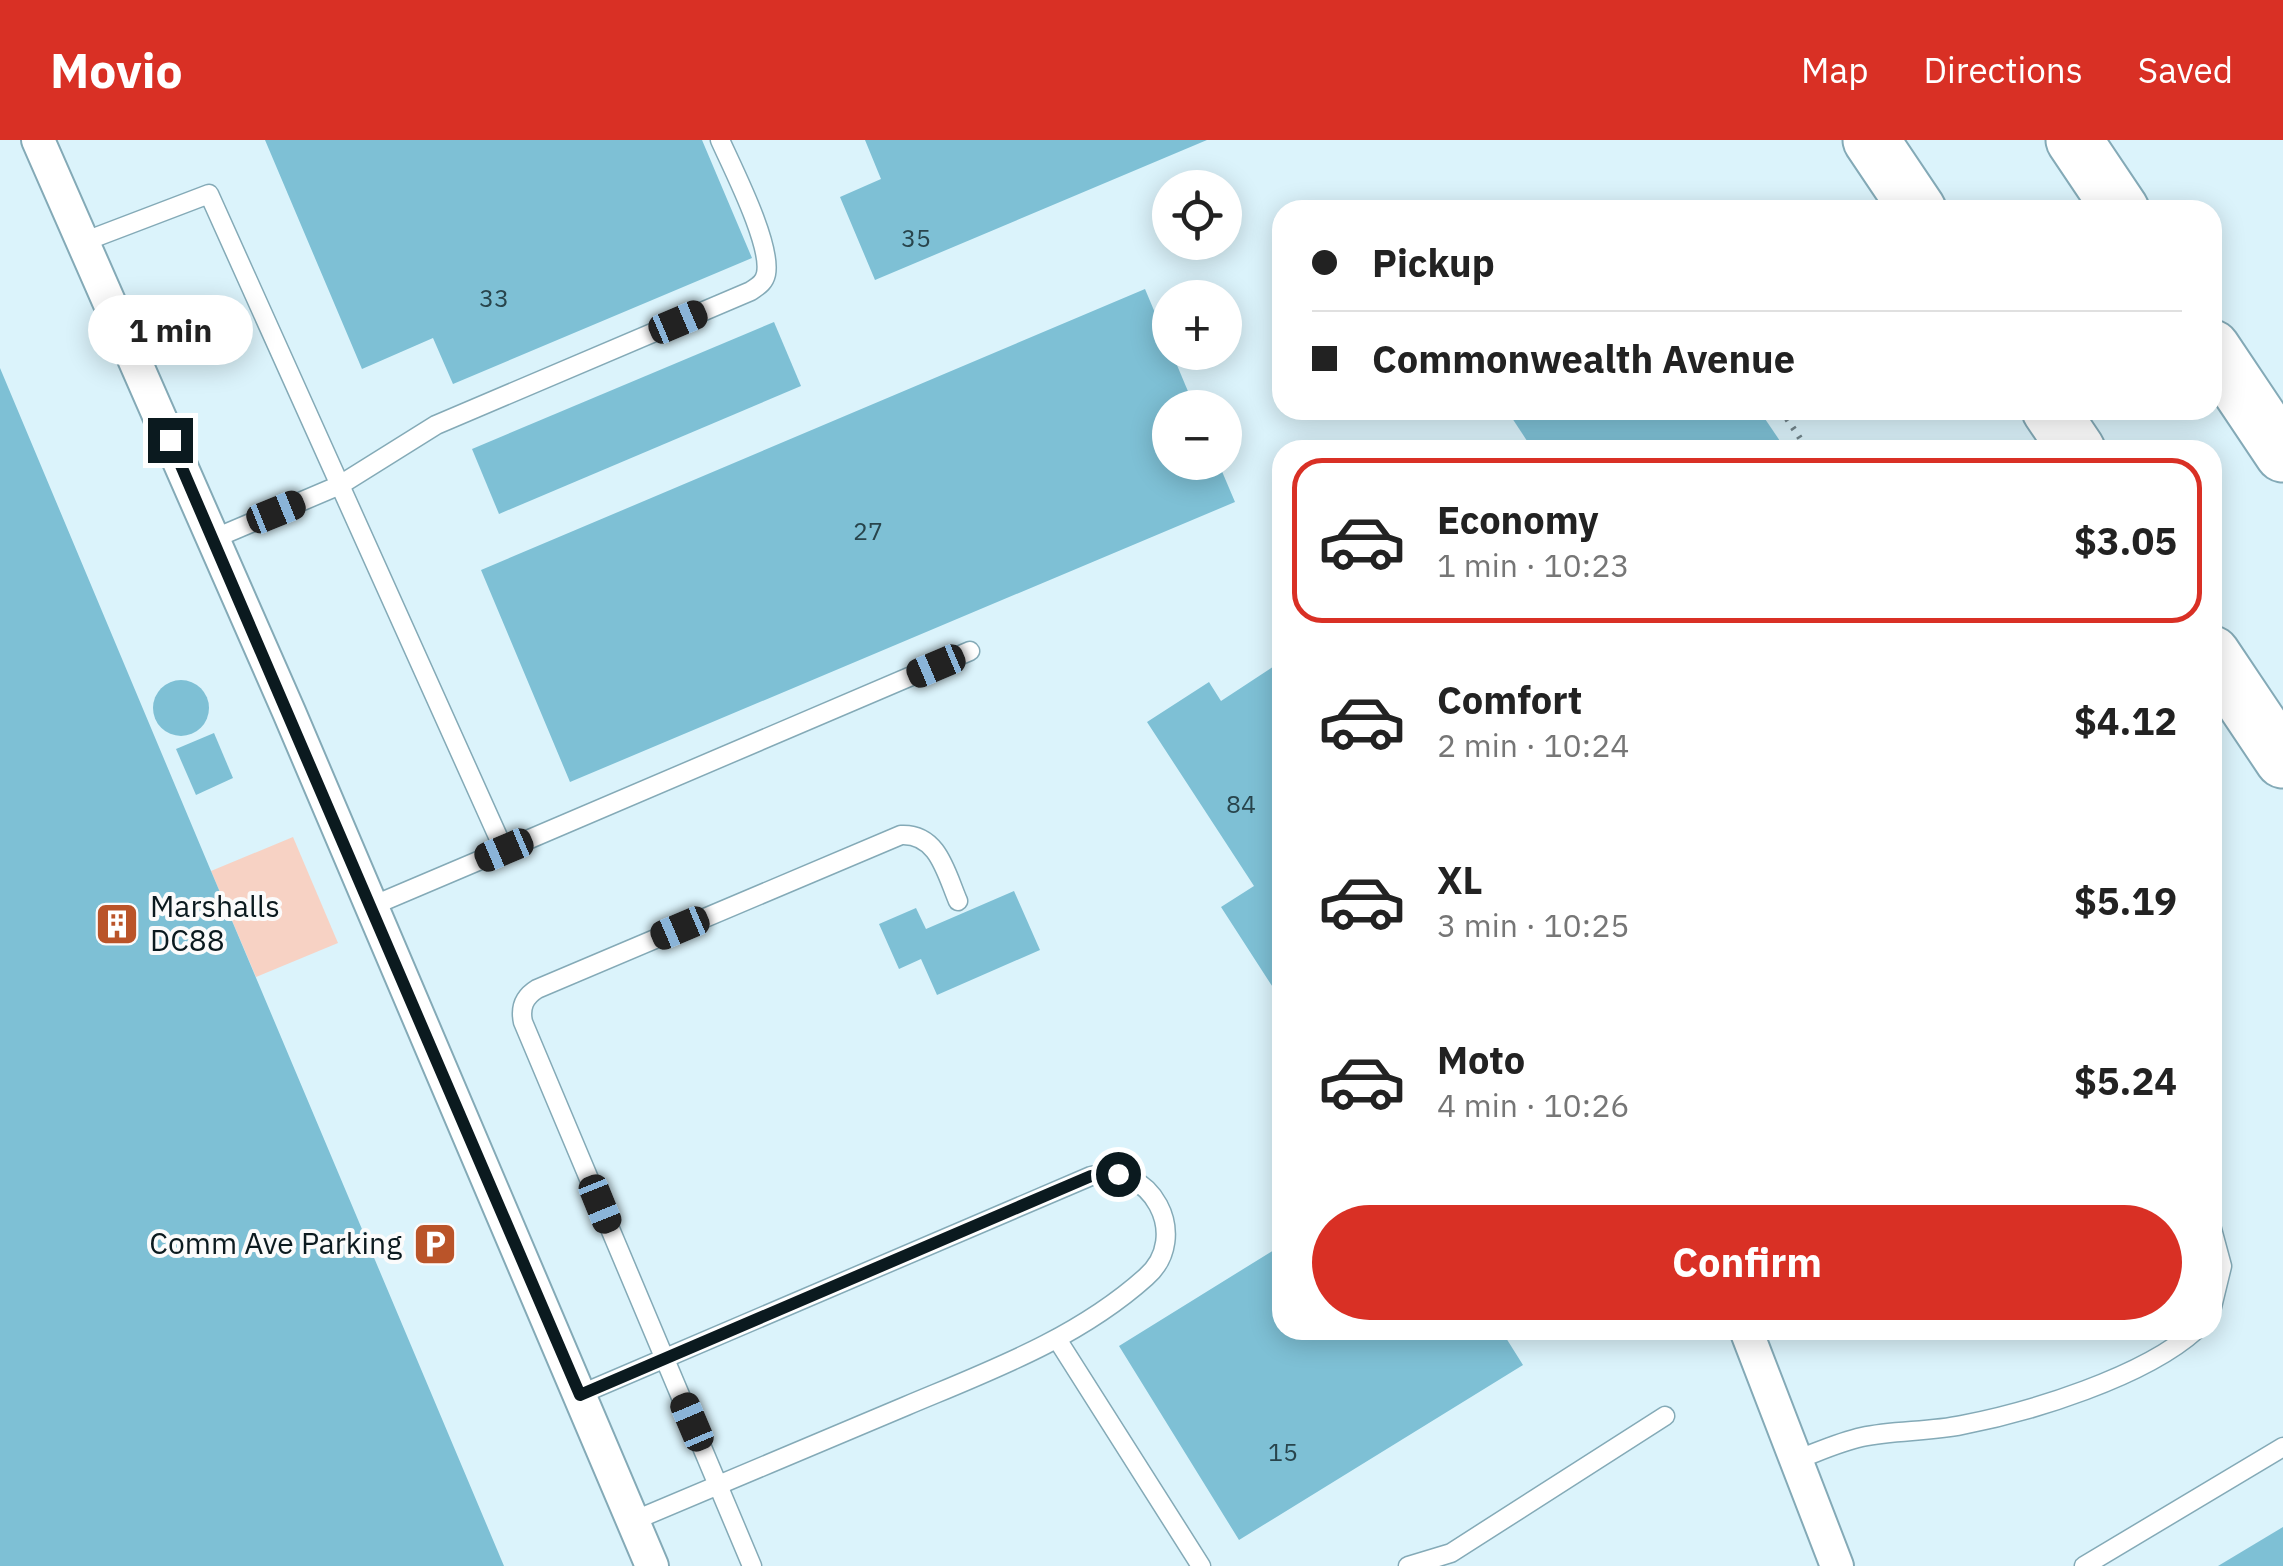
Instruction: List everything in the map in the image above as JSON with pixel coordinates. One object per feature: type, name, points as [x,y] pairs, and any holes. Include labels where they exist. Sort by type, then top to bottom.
[{"type":"highway","points":[[1871,140],[1911,200]]},
{"type":"highway","points":[[2074,140],[2114,200]]},
{"type":"highway","points":[[2222,363],[2283,454]]},
{"type":"highway","points":[[2222,669],[2283,760]]},
{"type":"street","points":[[38,140],[372,906],[652,1566]]},
{"type":"street","points":[[1750,1340],[1837,1566]]},
{"type":"lane","points":[[213,538],[340,486],[436,425],[750,291],[762,282],[767,271],[766,258],[757,227],[720,140]]},
{"type":"lane","points":[[83,242],[209,194],[504,850]]},
{"type":"lane","points":[[372,906],[970,651]]},
{"type":"lane","points":[[752,1566],[524,1022],[522,1008],[526,998],[537,989],[901,835],[920,836],[930,843],[958,901]]},
{"type":"lane","points":[[580,1395],[1091,1176],[1111,1174],[1130,1178],[1150,1192],[1160,1206],[1166,1230],[1162,1254],[1144,1279],[1057,1340],[633,1521]]},
{"type":"lane","points":[[1057,1340],[1201,1566]]},
{"type":"lane","points":[[1796,1460],[1865,1436],[1960,1426],[2062,1398],[2127,1371],[2182,1340]]},
{"type":"lane","points":[[1408,1566],[1451,1553],[1666,1416]]},
{"type":"lane","points":[[2084,1566],[2283,1447]]},
{"type":"shaded area","points":[[293,837],[338,943],[256,977],[211,871]]},
{"type":"building","points":[[265,140],[702,140],[752,258],[453,384],[433,338],[362,369]]},
{"type":"building","points":[[865,140],[1207,140],[875,280],[840,197],[881,179]]},
{"type":"building","points":[[1145,289],[1152,306],[1152,370],[1179,370],[1187,390],[1152,390],[1152,480],[1226,480],[1235,502],[570,782],[481,570]]},
{"type":"building","points":[[774,322],[801,386],[499,514],[472,449]]},
{"type":"building","name":"Marshalls DC88","points":[[0,368],[211,871],[504,1566],[0,1566]]},
{"type":"building","points":[[1513,420],[1766,420],[1779,440],[1526,440]]},
{"type":"building","points":[[1272,668],[1272,986],[1221,907],[1254,886],[1147,722],[1209,682],[1221,701]]},
{"type":"building","points":[[181,680],[201,688],[209,708],[201,728],[181,736],[161,728],[153,708],[161,688]]},
{"type":"building","points":[[214,733],[233,778],[196,795],[176,749]]},
{"type":"building","points":[[1014,891],[1040,950],[937,995],[921,959],[899,969],[879,924],[916,908],[926,929]]},
{"type":"building","points":[[1272,1251],[1272,1340],[1507,1340],[1523,1365],[1239,1540],[1119,1346]]},
{"type":"building","points":[[2283,1527],[2283,1566],[2218,1566]]},
{"type":"place","name":"Marshalls DC88","points":[[117,924]]},
{"type":"place","name":"Comm Ave Parking","points":[[435,1244]]},
{"type":"route","points":[[170,440],[580,1395],[1091,1176],[1118,1174]]}]
